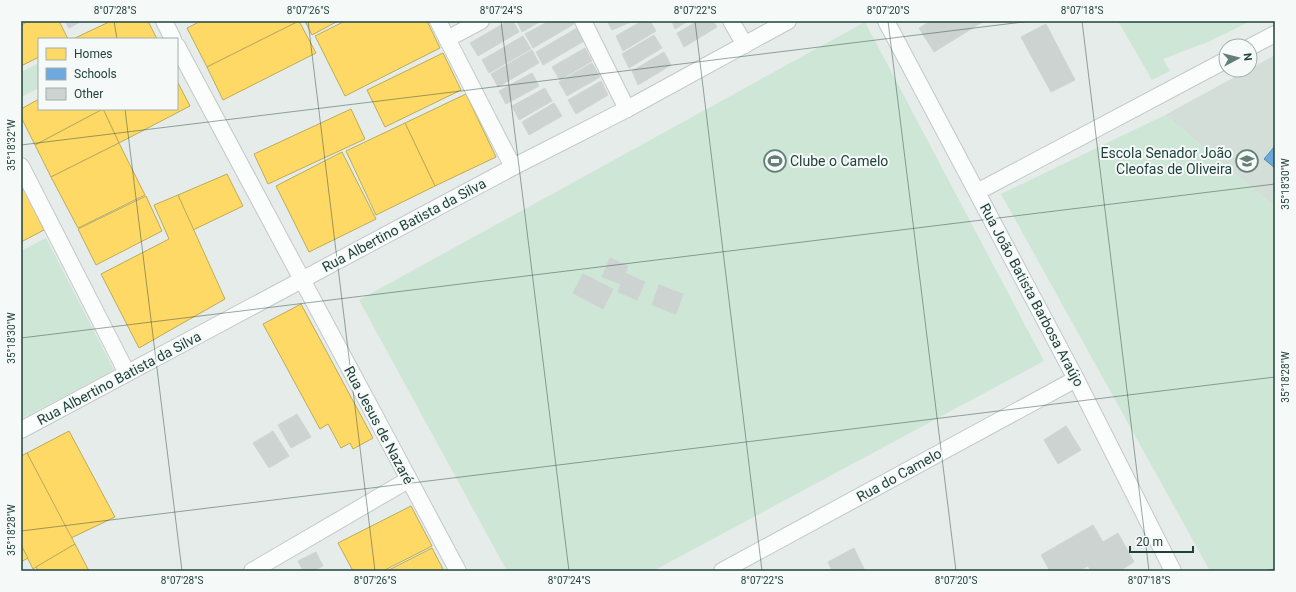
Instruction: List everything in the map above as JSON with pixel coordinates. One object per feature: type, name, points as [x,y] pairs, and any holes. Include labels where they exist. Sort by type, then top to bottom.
[{"type":"street","points":[[164,21],[172,38]]},
{"type":"street","points":[[438,21],[513,167]]},
{"type":"street","points":[[447,38],[481,21]]},
{"type":"street","points":[[583,21],[627,109]]},
{"type":"street","points":[[731,21],[745,45]]},
{"type":"street","name":"Rua Albertino Batista da Silva","points":[[21,430],[513,167],[627,109],[788,21]]},
{"type":"street","name":"Rua João Batista Barbosa Araújo","points":[[886,21],[1076,379],[1173,571]]},
{"type":"street","points":[[1258,43],[1275,34]]},
{"type":"street","name":"Rua Jesus de Nazaré","points":[[178,48],[458,571]]},
{"type":"street","points":[[977,192],[1218,64]]},
{"type":"street","points":[[21,166],[128,373]]},
{"type":"street","name":"Rua do Camelo","points":[[722,571],[1076,379]]},
{"type":"street","points":[[252,571],[408,480]]},
{"type":"shaded area","name":"Escola Senador João Cleofas de Oliveira","points":[[1275,55],[1275,207],[1165,115],[1233,78],[1258,78],[1258,64]]},
{"type":"green space","points":[[1118,21],[1251,21],[1210,41],[1163,59],[1170,71],[1152,80]]},
{"type":"green space","name":"Clube o Camelo","points":[[865,22],[1044,361],[653,571],[507,571],[359,300]]},
{"type":"green space","points":[[38,64],[38,88],[21,97],[21,72]]},
{"type":"green space","points":[[1165,115],[1275,207],[1275,571],[1210,571],[1001,194]]},
{"type":"green space","points":[[46,238],[114,370],[21,419],[21,251]]},
{"type":"building: Homes","points":[[29,21],[59,21],[68,38],[38,38],[38,58],[21,66],[21,25]]},
{"type":"building: Homes","points":[[111,21],[148,21],[156,38],[75,38]]},
{"type":"building: Homes","points":[[201,21],[299,21],[207,67],[187,28]]},
{"type":"building: Homes","points":[[299,21],[316,53],[223,100],[207,67]]},
{"type":"building: Homes","points":[[305,21],[338,21],[312,35]]},
{"type":"building: Homes","points":[[345,21],[427,21],[440,48],[345,96],[315,36]]},
{"type":"building: Homes","points":[[443,53],[461,90],[385,127],[367,90]]},
{"type":"building: Homes","points":[[178,83],[190,106],[119,143],[103,110],[178,110]]},
{"type":"building: Homes","points":[[466,94],[496,157],[435,186],[405,123]]},
{"type":"building: Homes","points":[[38,100],[38,110],[101,110],[35,145],[21,117],[21,109]]},
{"type":"building: Homes","points":[[351,109],[365,139],[268,184],[254,154]]},
{"type":"building: Homes","points":[[101,110],[103,110],[119,143],[51,177],[35,145]]},
{"type":"building: Homes","points":[[405,123],[435,186],[376,215],[346,151]]},
{"type":"building: Homes","points":[[119,143],[145,195],[78,228],[51,177]]},
{"type":"building: Homes","points":[[342,152],[376,219],[309,252],[276,186]]},
{"type":"building: Homes","points":[[227,174],[243,206],[193,230],[178,195]]},
{"type":"building: Homes","points":[[24,189],[44,230],[21,242],[21,191]]},
{"type":"building: Homes","points":[[178,195],[225,299],[139,348],[101,274],[169,239],[154,205]]},
{"type":"building: Homes","points":[[146,196],[162,231],[96,265],[78,229]]},
{"type":"building: Homes","points":[[301,304],[373,438],[353,449],[350,443],[341,448],[328,424],[320,429],[263,324]]},
{"type":"building: Homes","points":[[69,431],[115,517],[71,538],[27,453]]},
{"type":"building: Homes","points":[[27,453],[75,544],[33,569],[21,545],[21,456]]},
{"type":"building: Homes","points":[[411,506],[432,546],[383,571],[353,571],[338,543]]},
{"type":"building: Homes","points":[[75,544],[89,571],[38,571],[36,567]]},
{"type":"building: Homes","points":[[21,545],[28,558],[21,562]]},
{"type":"building: Homes","points":[[432,548],[444,571],[387,571]]},
{"type":"building: Schools","points":[[1275,146],[1275,168],[1264,159]]},
{"type":"building: Other","points":[[65,21],[82,21],[69,28]]},
{"type":"building: Other","points":[[508,21],[513,21],[519,32],[478,56],[470,43]]},
{"type":"building: Other","points":[[517,21],[541,21],[522,32]]},
{"type":"building: Other","points":[[549,21],[573,21],[574,24],[533,48],[525,34]]},
{"type":"building: Other","points":[[607,21],[633,21],[612,30]]},
{"type":"building: Other","points":[[642,21],[650,21],[656,31],[623,51],[616,36]]},
{"type":"building: Other","points":[[672,21],[688,21],[675,29]]},
{"type":"building: Other","points":[[698,21],[713,21],[717,27],[684,47],[677,33]]},
{"type":"building: Other","points":[[931,21],[984,21],[934,52],[919,28]]},
{"type":"building: Other","points":[[1046,24],[1075,80],[1051,92],[1021,37]]},
{"type":"building: Other","points":[[577,28],[584,41],[543,65],[536,52]]},
{"type":"building: Other","points":[[654,35],[662,48],[629,68],[622,54]]},
{"type":"building: Other","points":[[523,36],[531,49],[489,73],[482,60]]},
{"type":"building: Other","points":[[585,48],[592,61],[560,80],[552,67]]},
{"type":"building: Other","points":[[532,50],[539,63],[498,87],[491,74]]},
{"type":"building: Other","points":[[664,52],[671,65],[638,85],[632,71]]},
{"type":"building: Other","points":[[592,63],[600,77],[567,96],[559,82]]},
{"type":"building: Other","points":[[532,73],[539,86],[506,104],[499,91]]},
{"type":"building: Other","points":[[601,81],[608,95],[576,114],[568,100]]},
{"type":"building: Other","points":[[545,88],[552,101],[519,120],[512,106]]},
{"type":"building: Other","points":[[554,103],[562,116],[529,135],[522,122]]},
{"type":"building: Other","points":[[610,258],[628,266],[621,284],[602,277]]},
{"type":"building: Other","points":[[625,273],[645,282],[637,300],[618,292]]},
{"type":"building: Other","points":[[583,274],[613,289],[603,309],[573,293]]},
{"type":"building: Other","points":[[659,285],[683,294],[676,314],[652,305]]},
{"type":"building: Other","points":[[297,414],[311,437],[291,448],[278,425]]},
{"type":"building: Other","points":[[1066,426],[1081,450],[1058,464],[1044,440]]},
{"type":"building: Other","points":[[273,431],[289,456],[269,468],[253,443]]},
{"type":"building: Other","points":[[1093,525],[1103,542],[1118,533],[1134,562],[1119,571],[1091,571],[1088,566],[1078,571],[1050,571],[1041,555]]},
{"type":"building: Other","points":[[854,548],[865,571],[832,571],[828,562]]},
{"type":"building: Other","points":[[316,552],[323,566],[313,571],[303,571],[298,561]]},
{"type":"place","name":"Clube o Camelo","points":[[775,161]]},
{"type":"place","name":"Escola Senador João Cleofas de Oliveira","points":[[1247,161]]}]
